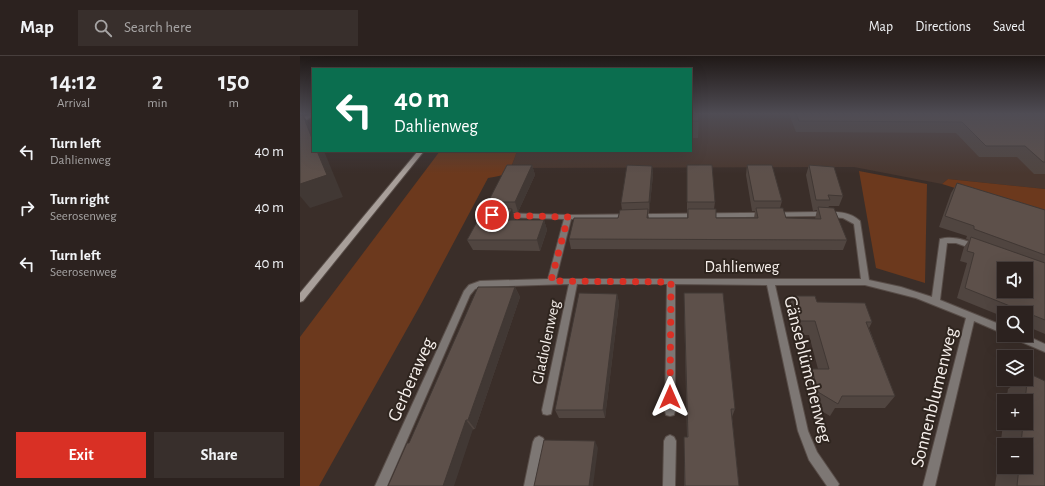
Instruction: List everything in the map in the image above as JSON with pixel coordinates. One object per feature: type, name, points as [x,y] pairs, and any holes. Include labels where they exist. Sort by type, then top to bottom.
[{"type":"main road","points":[[300,299],[420,152]]},
{"type":"street","points":[[492,215],[568,217],[817,214],[847,217],[857,223],[865,282]]},
{"type":"street","points":[[551,281],[568,217]]},
{"type":"street","points":[[936,301],[943,241],[948,239],[956,240],[985,251]]},
{"type":"street","name":"Dahlienweg","points":[[472,287],[480,284],[574,280],[671,282],[865,282],[900,288],[936,301],[997,327]]},
{"type":"street","name":"Gladiolenweg","points":[[547,410],[574,280]]},
{"type":"street","name":"Gänseblümchenweg","points":[[770,281],[803,431],[813,456],[833,484]]},
{"type":"street","points":[[670,411],[671,282]]},
{"type":"street","name":"Gerberaweg","points":[[381,486],[467,292],[472,287]]},
{"type":"street","name":"Sonnenblumenweg","points":[[929,486],[971,317]]},
{"type":"street","points":[[1031,342],[1045,348]]},
{"type":"street","points":[[669,486],[670,441]]},
{"type":"street","points":[[530,486],[539,442]]},
{"type":"shaded area","points":[[692,134],[1045,134],[1045,189],[948,179],[942,184],[854,167],[511,168],[517,152],[692,152]]},
{"type":"shaded area","points":[[439,152],[517,152],[511,168],[508,171],[501,175],[488,178],[421,304],[319,486],[300,486],[300,337]]},
{"type":"shaded area","points":[[859,171],[927,184],[925,283],[876,268]]},
{"type":"shaded area","points":[[948,179],[1045,189],[1045,216],[942,184]]},
{"type":"building","points":[[300,134],[310,134],[312,138],[312,152],[317,152],[327,175],[300,184]]},
{"type":"building","points":[[974,134],[1045,134],[1045,162],[1043,162],[1025,146],[986,146]]},
{"type":"building","points":[[507,165],[532,165],[515,202],[488,202]]},
{"type":"building","points":[[627,165],[652,166],[649,202],[621,203]]},
{"type":"building","points":[[687,165],[712,165],[715,202],[687,202]]},
{"type":"building","points":[[747,165],[772,165],[782,201],[754,201]]},
{"type":"building","points":[[809,165],[834,167],[843,196],[828,195],[830,200],[816,200]]},
{"type":"building","points":[[957,183],[1045,210],[1045,255],[974,229],[974,226],[945,216]]},
{"type":"building","points":[[485,207],[512,209],[507,220],[544,220],[537,240],[467,240]]},
{"type":"building","points":[[818,207],[834,208],[847,240],[569,239],[574,218],[618,218],[620,210],[648,209],[647,218],[688,218],[688,209],[716,209],[716,218],[758,218],[756,208],[783,208],[786,218],[821,219]]},
{"type":"building","points":[[971,237],[1045,263],[1045,320],[1033,315],[1033,306],[1010,306],[965,288],[974,253],[967,251]]},
{"type":"building","points":[[478,287],[515,287],[443,486],[388,486],[407,443],[409,443]]},
{"type":"building","points":[[579,293],[617,294],[603,410],[555,410]]},
{"type":"building","points":[[684,293],[723,293],[735,409],[731,409],[739,486],[685,486],[684,437],[688,437]]},
{"type":"building","points":[[793,296],[815,296],[817,302],[865,303],[872,322],[866,322],[895,396],[842,396],[838,404],[818,392],[812,369],[829,369],[815,321],[800,321]]},
{"type":"building","points":[[1033,375],[1045,381],[1045,486],[1017,486],[1018,474],[1033,474],[1033,438],[1022,438],[1022,430],[1033,430],[1033,394],[1026,394],[1027,386],[1033,386]]},
{"type":"building","points":[[544,440],[595,441],[589,486],[534,486]]},
{"type":"route","points":[[492,215],[568,217],[551,281],[671,282],[670,397]]}]
